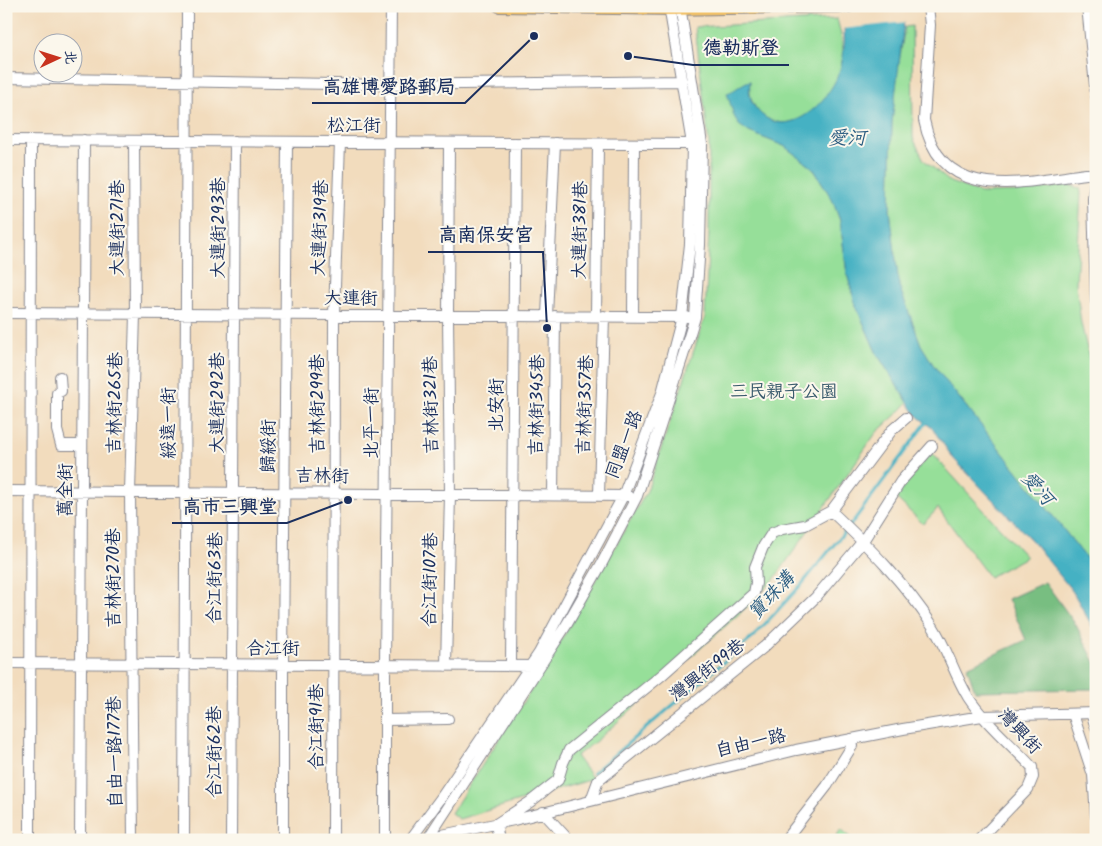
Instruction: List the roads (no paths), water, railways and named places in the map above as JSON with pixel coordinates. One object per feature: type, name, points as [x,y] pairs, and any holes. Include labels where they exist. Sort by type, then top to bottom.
[{"type":"main road","points":[[500,6],[844,7]]},
{"type":"street","name":"綏遠一街","points":[[184,840],[183,664],[187,6]]},
{"type":"street","name":"北平一街","points":[[385,840],[391,6]]},
{"type":"street","points":[[928,6],[930,25],[924,120],[929,140],[938,157],[964,177],[992,183],[1009,183],[1096,173],[1093,199],[1096,301]]},
{"type":"street","points":[[1087,6],[1096,96]]},
{"type":"street","name":"同盟一路","points":[[424,839],[535,666],[623,496],[662,393],[682,317],[690,244],[697,144],[682,81],[675,8]]},
{"type":"street","name":"同盟一路","points":[[410,840],[567,624],[637,496],[666,413],[695,317],[700,245],[697,144],[675,8]]},
{"type":"street","points":[[6,78],[390,85],[682,81]]},
{"type":"street","name":"松江街","points":[[6,140],[697,144]]},
{"type":"street","points":[[30,840],[31,140]]},
{"type":"street","name":"萬全街","points":[[80,840],[84,140]]},
{"type":"street","name":"大連街271巷","points":[[134,141],[135,314]]},
{"type":"street","name":"大連街293巷","points":[[235,314],[236,141]]},
{"type":"street","name":"歸綏街","points":[[284,840],[283,665],[287,142]]},
{"type":"street","name":"大連街319巷","points":[[334,315],[340,142]]},
{"type":"street","name":"吉林街321巷","points":[[449,143],[450,494]]},
{"type":"street","name":"北安街","points":[[511,666],[515,143]]},
{"type":"street","name":"吉林街345巷","points":[[553,495],[551,316],[555,143]]},
{"type":"street","name":"大連街381巷","points":[[598,144],[600,316]]},
{"type":"street","points":[[633,316],[634,144]]},
{"type":"street","name":"大連街","points":[[6,313],[695,317]]},
{"type":"street","name":"吉林街265巷","points":[[130,492],[135,314]]},
{"type":"street","name":"大連街292巷","points":[[234,492],[235,314]]},
{"type":"street","name":"吉林街299巷","points":[[334,315],[334,493]]},
{"type":"street","name":"吉林街357巷","points":[[599,495],[600,316]]},
{"type":"street","points":[[60,377],[61,391],[57,393],[57,430],[61,445],[82,445]]},
{"type":"street","points":[[499,840],[496,824],[530,802],[558,780],[569,750],[662,675],[754,593],[756,583],[755,567],[763,547],[772,533],[782,529],[805,525],[832,511],[892,430],[906,418]]},
{"type":"street","name":"灣興街99巷","points":[[591,800],[598,781],[764,647],[816,597],[863,541],[901,480],[932,446]]},
{"type":"street","name":"吉林街","points":[[6,491],[637,496]]},
{"type":"street","name":"吉林街270巷","points":[[130,492],[131,664]]},
{"type":"street","name":"合江街63巷","points":[[232,665],[234,492]]},
{"type":"street","name":"合江街91巷","points":[[333,840],[334,493]]},
{"type":"street","name":"合江街107巷","points":[[446,666],[450,494]]},
{"type":"street","points":[[832,511],[863,541],[902,585],[933,626],[968,697],[982,716]]},
{"type":"street","name":"合江街","points":[[6,664],[535,666]]},
{"type":"street","name":"自由一路177巷","points":[[131,664],[133,840]]},
{"type":"street","name":"合江街62巷","points":[[231,840],[232,665]]},
{"type":"street","points":[[1094,713],[1096,727]]},
{"type":"street","name":"自由一路","points":[[424,839],[496,824],[731,765],[851,739],[982,716],[1094,713]]},
{"type":"street","points":[[1073,714],[1093,775],[1096,816]]},
{"type":"street","name":"灣興街","points":[[979,840],[1028,789],[1033,777],[1032,767],[982,716]]},
{"type":"street","points":[[386,720],[448,719]]},
{"type":"street","points":[[785,840],[827,786],[852,746],[851,739]]},
{"type":"street","points":[[543,812],[565,836],[566,840]]},
{"type":"water","name":"愛河","points":[[843,6],[905,13],[892,122],[890,210],[899,286],[921,345],[934,366],[1087,559],[1096,574],[1096,633],[1073,592],[1034,543],[953,458],[932,428],[916,415],[877,354],[856,306],[847,274],[840,220],[832,199],[813,168],[784,146],[749,132],[739,125],[734,116],[727,93],[750,81],[749,90],[754,105],[759,112],[770,120],[782,123],[794,121],[816,107],[833,86],[841,67],[844,41]]},
{"type":"waterway","name":"寶珠溝","points":[[593,773],[752,638],[802,584],[855,519],[928,420]]},
{"type":"place","name":"高雄博愛路郵局","points":[[534,36]]},
{"type":"place","name":"德勒斯登","points":[[628,56]]},
{"type":"place","name":"高南保安宮","points":[[547,328]]},
{"type":"place","name":"高市三興堂","points":[[348,500]]},
{"type":"park label","name":"三民親子公園","points":[[784,392]]}]
